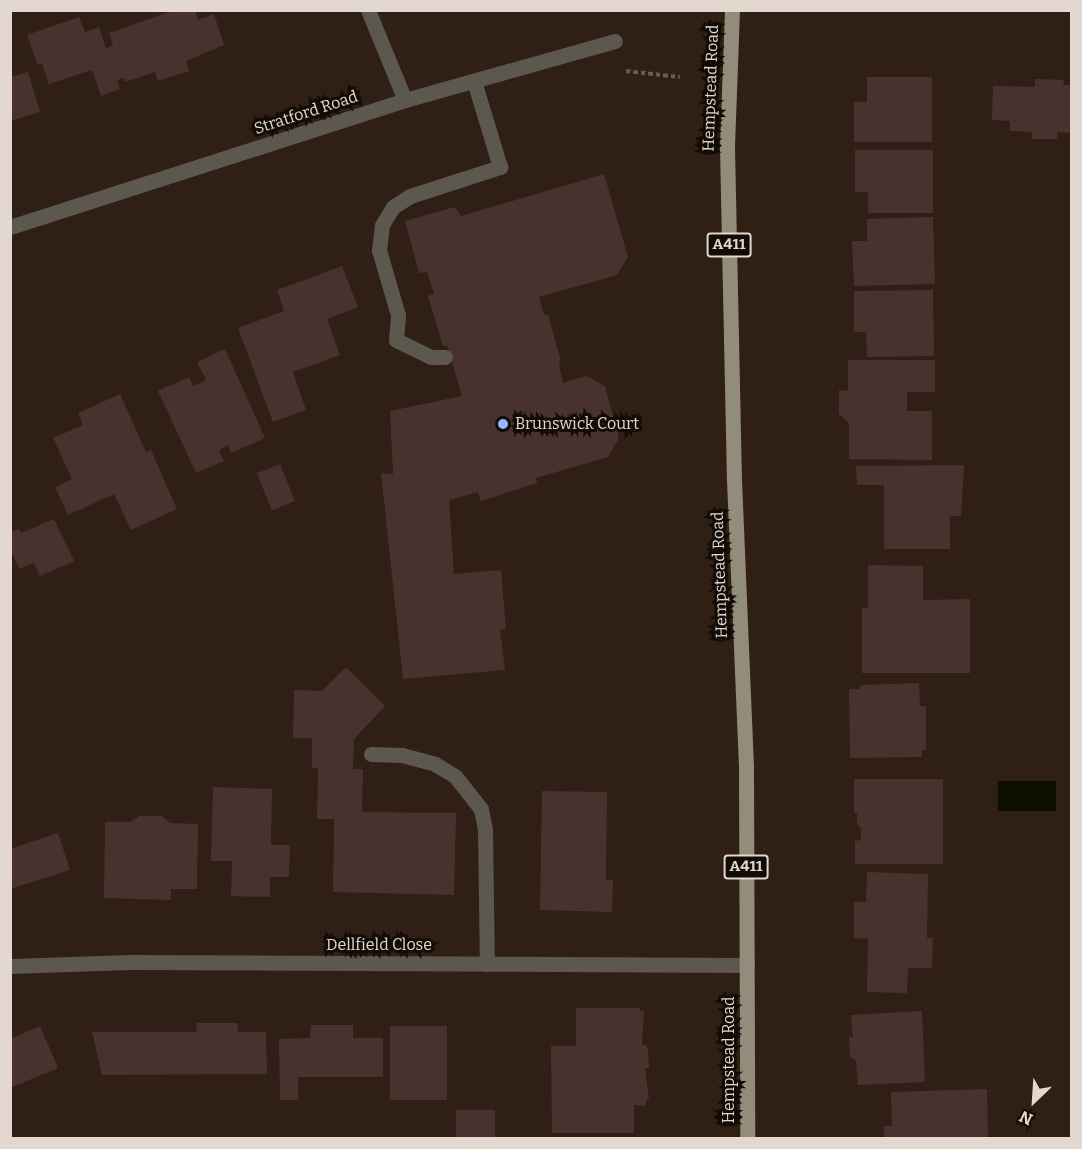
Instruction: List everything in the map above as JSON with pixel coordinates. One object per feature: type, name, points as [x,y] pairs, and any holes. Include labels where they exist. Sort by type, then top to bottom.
[{"type":"main road","name":"Hempstead Road","points":[[732,10],[727,159],[734,480],[746,769],[747,1138]]},
{"type":"street","points":[[368,10],[405,100]]},
{"type":"street","name":"Stratford Road","points":[[10,227],[405,100],[615,41]]},
{"type":"street","points":[[445,357],[431,357],[396,340],[398,315],[379,250],[382,225],[393,207],[410,196],[500,167],[474,81]]},
{"type":"street","points":[[371,754],[402,755],[435,764],[455,776],[481,809],[485,829],[487,964]]},
{"type":"street","name":"Dellfield Close","points":[[10,966],[38,963],[131,962],[747,965]]},
{"type":"path","points":[[615,41],[622,70],[680,77]]},
{"type":"shaded area","points":[[998,781],[1056,781],[1056,811],[998,811]]},
{"type":"building","points":[[175,10],[195,10],[198,20],[214,14],[224,45],[186,61],[189,71],[158,81],[155,72],[125,82],[124,78],[117,80],[120,89],[101,96],[92,70],[49,84],[42,64],[38,65],[27,35],[79,17],[85,32],[99,27],[106,48],[113,46],[109,33]]},
{"type":"building","points":[[28,72],[40,112],[10,121],[10,77]]},
{"type":"building","points":[[867,77],[932,77],[932,142],[854,142],[854,102],[867,102]]},
{"type":"building","points":[[1035,79],[1064,80],[1063,85],[1072,85],[1072,133],[1058,132],[1057,139],[1032,139],[1032,132],[1010,131],[1010,121],[992,120],[993,86],[1035,87]]},
{"type":"building","points":[[855,150],[933,150],[933,213],[868,213],[868,192],[855,192]]},
{"type":"building","name":"Brunswick Court","points":[[604,174],[628,257],[617,275],[539,297],[544,315],[548,315],[561,361],[559,364],[563,383],[586,376],[605,386],[619,438],[608,457],[536,478],[537,483],[481,501],[478,492],[449,500],[454,574],[501,570],[506,628],[500,630],[505,670],[403,679],[381,473],[393,474],[390,411],[462,396],[447,345],[443,346],[428,296],[434,293],[427,272],[419,273],[405,221],[455,207],[461,216]]},
{"type":"building","points":[[933,217],[935,284],[854,286],[852,241],[867,241],[867,219]]},
{"type":"building","points":[[342,266],[358,307],[327,319],[340,355],[293,372],[306,410],[273,422],[238,328],[284,311],[277,290]]},
{"type":"building","points":[[933,290],[934,356],[867,357],[866,332],[854,332],[854,291]]},
{"type":"building","points":[[225,349],[265,438],[231,453],[228,445],[219,450],[224,461],[196,473],[158,391],[189,377],[193,386],[206,380],[197,362]]},
{"type":"building","points":[[848,360],[935,360],[935,392],[907,392],[907,411],[932,411],[932,460],[849,459],[849,423],[839,414],[839,390],[848,391]]},
{"type":"building","points":[[120,394],[146,452],[151,450],[177,509],[131,530],[114,494],[68,515],[55,487],[72,479],[53,438],[83,425],[78,413]]},
{"type":"building","points":[[280,464],[295,501],[272,510],[257,473]]},
{"type":"building","points":[[964,465],[961,516],[950,516],[950,549],[884,549],[884,485],[857,485],[856,466]]},
{"type":"building","points":[[54,519],[74,561],[40,576],[34,563],[19,569],[13,555],[10,555],[10,533],[19,529],[21,533]]},
{"type":"building","points":[[868,565],[923,566],[923,600],[970,599],[970,673],[862,673],[862,608],[868,608]]},
{"type":"building","points":[[346,667],[385,706],[354,739],[353,769],[363,769],[362,812],[456,813],[454,895],[333,892],[334,819],[317,819],[318,768],[312,768],[312,738],[293,738],[294,690],[322,691]]},
{"type":"building","points":[[919,683],[920,706],[926,706],[926,750],[922,750],[922,757],[850,758],[849,689],[860,689],[860,685]]},
{"type":"building","points":[[854,779],[943,779],[943,864],[855,864],[855,841],[861,840],[861,828],[857,824],[857,813],[854,813]]},
{"type":"building","points":[[213,787],[272,789],[271,845],[290,845],[289,877],[270,877],[270,897],[231,896],[232,861],[211,861]]},
{"type":"building","points":[[542,791],[607,792],[606,880],[613,880],[612,912],[540,910]]},
{"type":"building","points":[[139,816],[162,816],[170,823],[198,824],[197,889],[171,889],[171,900],[104,898],[105,822],[130,822]]},
{"type":"building","points":[[58,833],[70,870],[10,889],[10,849]]},
{"type":"building","points":[[867,872],[928,874],[927,938],[933,938],[932,968],[908,968],[907,993],[867,992],[868,939],[854,938],[854,902],[866,902]]},
{"type":"building","points":[[576,1008],[640,1008],[640,1011],[644,1011],[642,1045],[646,1045],[648,1050],[649,1068],[645,1068],[649,1099],[646,1100],[646,1106],[634,1105],[634,1133],[552,1133],[551,1046],[576,1046]]},
{"type":"building","points":[[922,1011],[925,1082],[858,1085],[856,1060],[850,1057],[849,1037],[853,1037],[851,1015]]},
{"type":"building","points":[[196,1023],[237,1023],[238,1032],[266,1032],[267,1074],[102,1075],[92,1032],[197,1032]]},
{"type":"building","points":[[311,1025],[353,1025],[353,1038],[383,1038],[383,1077],[298,1077],[298,1100],[280,1100],[279,1039],[310,1038]]},
{"type":"building","points":[[40,1026],[58,1068],[10,1088],[10,1039]]},
{"type":"building","points":[[390,1026],[447,1026],[447,1100],[390,1100]]},
{"type":"building","points":[[987,1089],[988,1138],[884,1138],[884,1126],[892,1126],[891,1092]]},
{"type":"building","points":[[456,1110],[495,1110],[495,1138],[456,1138]]},
{"type":"place","name":"Brunswick Court","points":[[503,424]]}]
